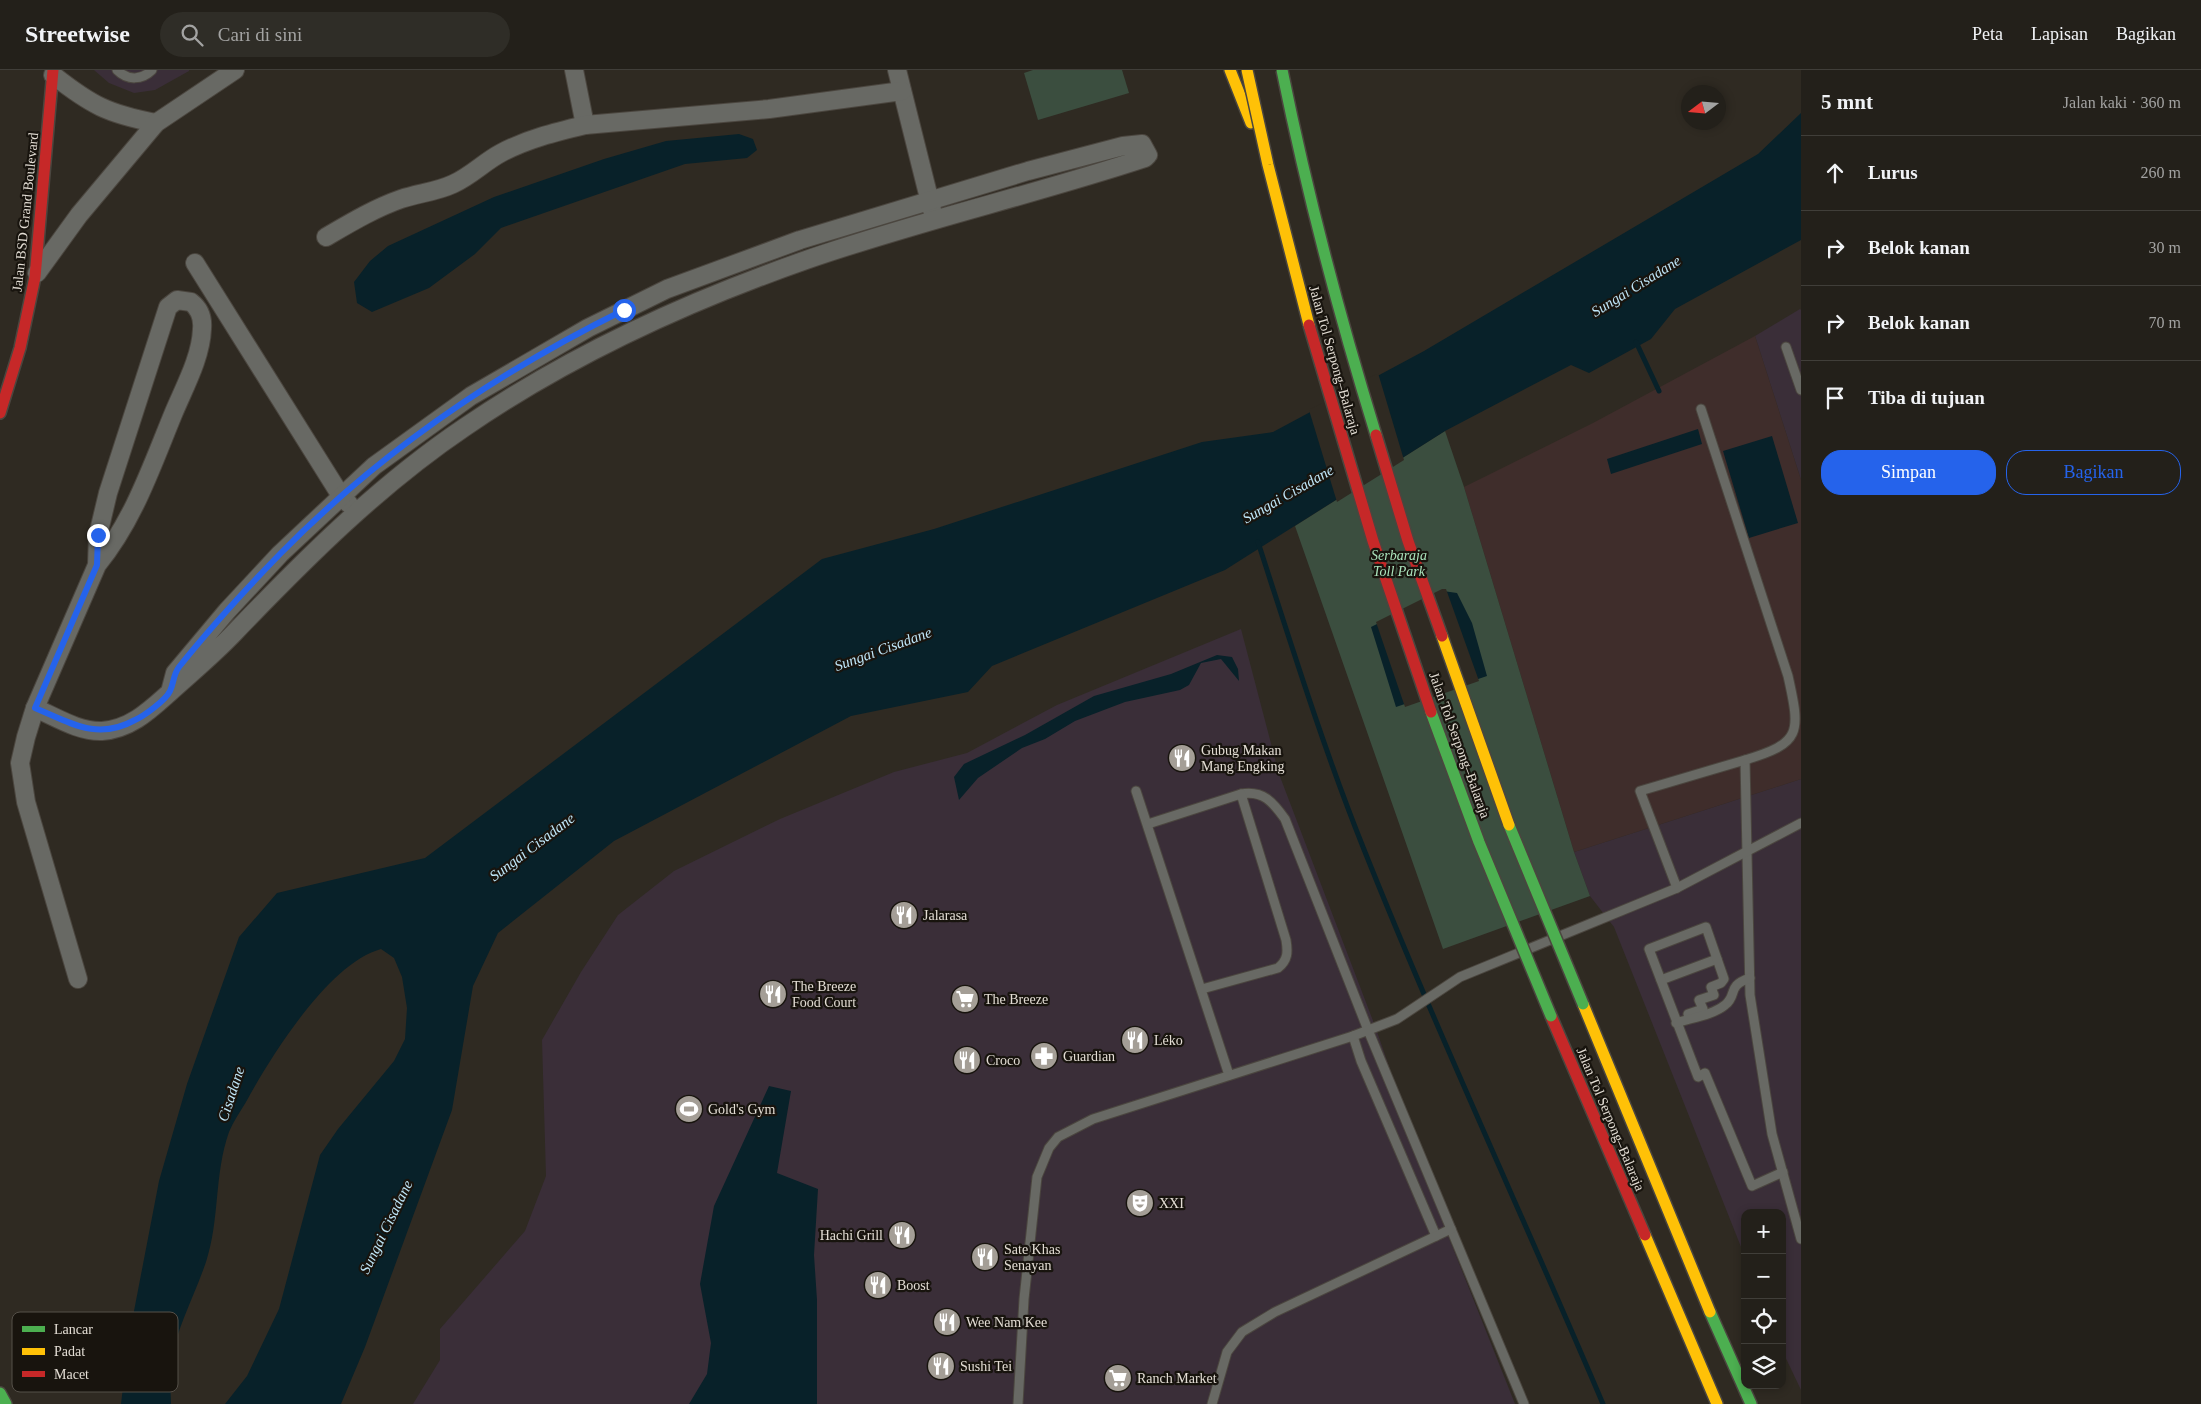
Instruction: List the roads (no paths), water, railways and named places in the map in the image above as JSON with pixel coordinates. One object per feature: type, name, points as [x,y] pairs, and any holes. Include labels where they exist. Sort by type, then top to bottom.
[{"type":"main road","points":[[1230,70],[1267,164]]},
{"type":"main road","name":"Jalan Tol Serpong–Balaraja","points":[[1247,70],[1267,164],[1316,351],[1376,553],[1470,819],[1551,1016],[1717,1404]]},
{"type":"main road","name":"Jalan Tol Serpong–Balaraja","points":[[1282,70],[1298,148],[1347,340],[1408,541],[1502,807],[1709,1309],[1751,1404]]},
{"type":"main road","points":[[1287,70],[1298,148]]},
{"type":"main road","name":"Jalan BSD Grand Boulevard","points":[[0,413],[20,348],[34,276],[53,72]]},
{"type":"main road","points":[[0,1393],[6,1404]]},
{"type":"street","points":[[34,276],[79,215],[156,123],[235,70]]},
{"type":"street","points":[[574,70],[585,125]]},
{"type":"street","points":[[897,70],[928,200],[935,220]]},
{"type":"street","points":[[53,72],[74,91],[108,112],[156,123]]},
{"type":"street","points":[[326,237],[400,200],[434,192],[452,184],[472,174],[500,154],[518,145],[585,125],[769,109],[902,91]]},
{"type":"street","points":[[35,708],[80,728],[103,731],[137,719],[201,667],[275,590],[356,512],[414,464],[464,427],[562,366],[677,310],[807,260],[1139,160],[1148,156],[1147,151],[1142,144],[1124,146],[928,200],[800,240],[667,288],[554,347],[450,411],[382,460],[341,496],[259,577],[180,666],[172,678],[170,692]]},
{"type":"street","points":[[800,240],[807,260]]},
{"type":"street","points":[[195,263],[341,496],[356,512]]},
{"type":"street","points":[[78,979],[22,785],[22,752],[35,708],[97,565],[111,548],[130,516],[191,372],[202,330],[200,312],[192,302],[178,300],[172,302],[168,307],[106,501],[98,535],[97,565]]},
{"type":"street","points":[[554,347],[562,366]]},
{"type":"street","points":[[259,577],[275,590]]},
{"type":"lane","points":[[118,70],[123,76],[134,79],[147,75],[152,70]]},
{"type":"lane","points":[[1786,347],[1801,390]]},
{"type":"lane","points":[[1677,888],[1640,791],[1745,760],[1783,746],[1795,736],[1798,719],[1788,676],[1701,410]]},
{"type":"lane","points":[[1745,760],[1750,978],[1759,1062],[1772,1134],[1801,1239]]},
{"type":"lane","points":[[1136,791],[1229,1075]]},
{"type":"lane","points":[[1148,824],[1241,794],[1255,793],[1264,796],[1277,807],[1285,819],[1368,1030],[1524,1404]]},
{"type":"lane","points":[[1202,989],[1278,968],[1284,963],[1288,953],[1276,904],[1241,794]]},
{"type":"lane","points":[[1018,1404],[1024,1299],[1034,1193],[1037,1177],[1049,1148],[1058,1137],[1093,1119],[1353,1036],[1397,1018],[1460,977],[1677,888],[1746,850],[1801,823]]},
{"type":"lane","points":[[1690,1018],[1688,1014],[1703,1009],[1699,1000],[1714,995],[1711,987],[1721,983],[1724,978],[1706,927],[1649,949],[1698,1076],[1705,1073],[1752,1186],[1783,1172]]},
{"type":"lane","points":[[1661,980],[1717,959]]},
{"type":"lane","points":[[1676,1023],[1721,1008],[1731,999],[1733,988],[1740,982],[1750,978]]},
{"type":"lane","points":[[1353,1036],[1361,1061],[1436,1236]]},
{"type":"lane","points":[[1212,1404],[1226,1352],[1242,1332],[1275,1312],[1451,1229]]},
{"type":"water","points":[[1801,113],[1801,240],[1675,309],[1651,339],[1589,373],[1571,365],[1445,431],[1225,570],[992,666],[968,692],[851,716],[614,841],[498,933],[473,986],[452,1110],[365,1347],[341,1404],[225,1404],[247,1376],[279,1309],[320,1155],[338,1129],[394,1061],[405,1039],[407,1008],[402,977],[394,958],[381,949],[361,958],[341,972],[322,991],[303,1014],[270,1061],[229,1132],[221,1164],[213,1230],[206,1262],[178,1334],[178,1312],[134,1312],[159,1181],[187,1084],[239,937],[277,893],[425,858],[822,559],[934,529],[1202,442],[1273,432],[1424,351],[1758,154]]},
{"type":"water","points":[[739,134],[753,139],[757,150],[747,158],[685,164],[501,228],[475,254],[429,288],[372,312],[357,303],[354,282],[370,261],[388,246],[494,197],[604,159],[666,141]]},
{"type":"water","points":[[1698,429],[1702,444],[1611,474],[1607,459]]},
{"type":"water","points":[[1772,436],[1798,523],[1749,538],[1723,451]]},
{"type":"water","points":[[1443,591],[1457,593],[1472,623],[1487,676],[1396,707],[1371,627]]},
{"type":"water","points":[[1217,655],[1232,657],[1238,669],[1239,681],[1221,659],[1201,663],[1189,685],[1180,690],[1125,702],[1075,721],[1045,739],[1022,748],[978,778],[959,800],[954,777],[964,764],[1025,735],[1094,696],[1171,674]]},
{"type":"water","points":[[769,1086],[791,1091],[777,1173],[818,1189],[814,1255],[817,1300],[817,1404],[689,1404],[707,1374],[711,1343],[700,1284],[714,1206]]},
{"type":"water","points":[[122,1392],[171,1392],[171,1404],[121,1404]]},
{"type":"waterway","points":[[1636,342],[1659,391]]},
{"type":"waterway","points":[[1258,542],[1321,733],[1363,847],[1451,1057],[1603,1404]]},
{"type":"place","name":"Gubug Makan Mang Engking","points":[[1182,758]]},
{"type":"place","name":"Jalarasa","points":[[904,915]]},
{"type":"place","name":"The Breeze Food Court","points":[[773,994]]},
{"type":"place","name":"The Breeze","points":[[965,999]]},
{"type":"place","name":"Léko","points":[[1135,1040]]},
{"type":"place","name":"Guardian","points":[[1044,1056]]},
{"type":"place","name":"Croco","points":[[967,1060]]},
{"type":"place","name":"Gold's Gym","points":[[689,1109]]},
{"type":"place","name":"XXI","points":[[1140,1203]]},
{"type":"place","name":"Hachi Grill","points":[[902,1235]]},
{"type":"place","name":"Sate Khas Senayan","points":[[985,1257]]},
{"type":"place","name":"Boost","points":[[878,1285]]},
{"type":"place","name":"Wee Nam Kee","points":[[947,1322]]},
{"type":"place","name":"Sushi Tei","points":[[941,1366]]},
{"type":"place","name":"Ranch Market","points":[[1118,1378]]},
{"type":"water label","name":"Sungai Cisadane","points":[[1636,286]]},
{"type":"water label","name":"Sungai Cisadane","points":[[1288,494]]},
{"type":"water label","name":"Sungai Cisadane","points":[[883,649]]},
{"type":"water label","name":"Sungai Cisadane","points":[[532,847]]},
{"type":"water label","name":"Cisadane","points":[[231,1094]]},
{"type":"water label","name":"Sungai Cisadane","points":[[386,1227]]},
{"type":"park label","name":"Serbaraja Toll Park","points":[[1399,564]]}]
